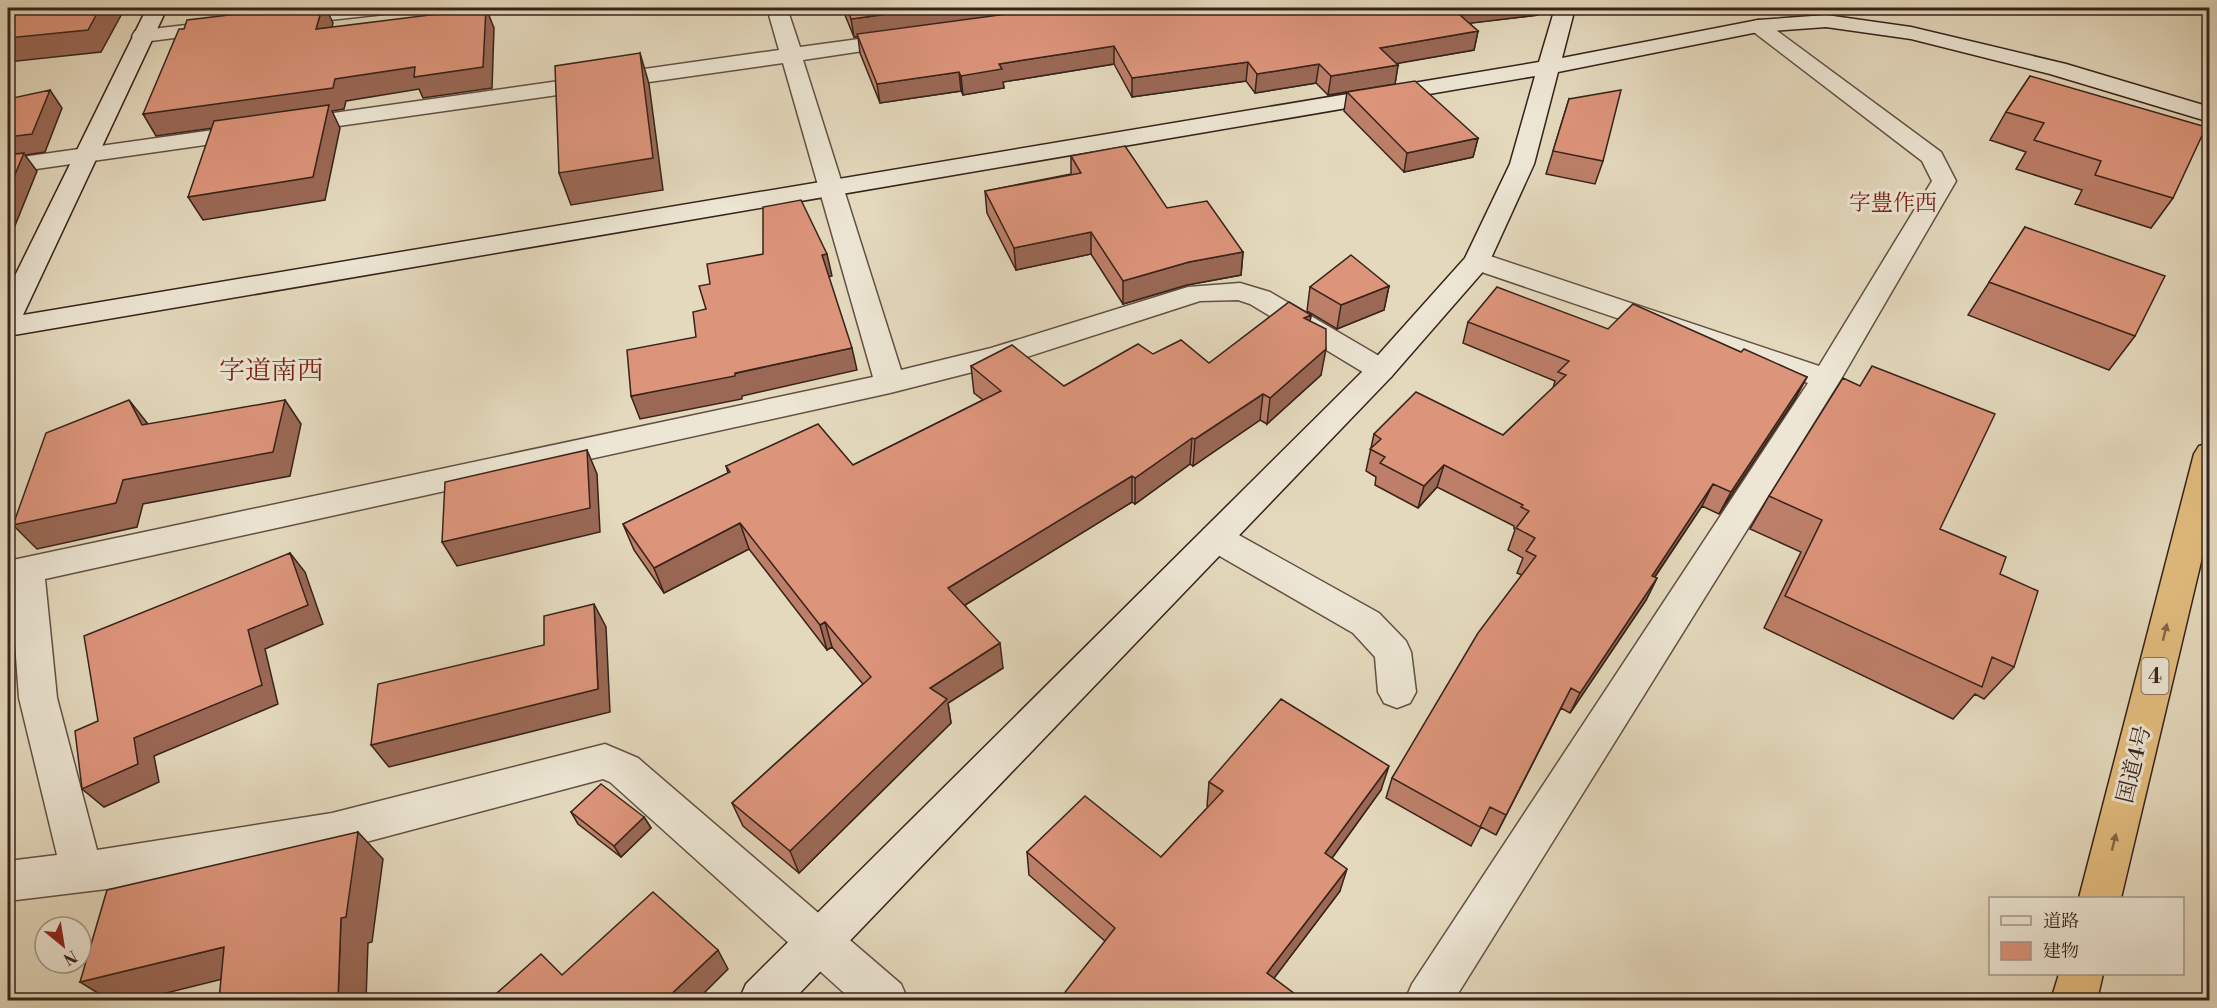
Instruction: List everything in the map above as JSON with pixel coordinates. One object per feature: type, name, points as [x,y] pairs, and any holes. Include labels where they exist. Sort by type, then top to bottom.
[{"type":"highway","name":"国道4号","points":[[2100,897],[2210,454]]},
{"type":"highway","points":[[2074,1000],[2081,975]]},
{"type":"street","points":[[8,318],[157,8]]},
{"type":"street","points":[[269,21],[384,8]]},
{"type":"street","points":[[777,8],[890,383]]},
{"type":"street","points":[[762,1000],[1381,370],[1477,261],[1522,164],[1565,8]]},
{"type":"street","points":[[8,327],[832,186],[1549,68],[1758,26],[1826,21],[1911,33],[2058,69],[2210,115]]},
{"type":"street","points":[[143,36],[246,24]]},
{"type":"street","points":[[1428,1000],[1826,378],[1944,181],[1932,157],[1758,26]]},
{"type":"street","points":[[8,166],[921,36]]},
{"type":"street","points":[[1477,261],[1826,378]]},
{"type":"street","points":[[82,872],[38,698],[17,572],[890,383],[998,356],[1198,293],[1240,291],[1260,298],[1381,370]]},
{"type":"street","points":[[1216,538],[1366,623],[1393,652],[1397,692]]},
{"type":"street","points":[[8,881],[82,872],[332,832],[605,761],[624,770],[885,1000]]},
{"type":"building","points":[[8,8],[100,8],[88,30],[8,38]]},
{"type":"building","points":[[287,8],[322,8],[316,29],[486,8],[483,67],[414,77],[415,67],[335,79],[333,88],[143,114],[179,29],[184,29],[187,20]]},
{"type":"building","points":[[847,8],[932,8],[851,19]]},
{"type":"building","points":[[1051,8],[1452,8],[1478,31],[1380,48],[1398,65],[1331,76],[1319,64],[1257,74],[1248,62],[1132,78],[1114,46],[999,64],[1002,69],[961,76],[959,72],[877,84],[857,34]]},
{"type":"building","points":[[640,53],[653,158],[559,173],[555,66]]},
{"type":"building","points":[[2030,76],[2206,127],[2173,198],[2095,175],[2101,161],[2034,140],[2044,123],[2006,112]]},
{"type":"building","points":[[1415,81],[1478,138],[1407,153],[1347,92]]},
{"type":"building","points":[[50,90],[32,134],[8,137],[8,99]]},
{"type":"building","points":[[1621,90],[1603,161],[1553,151],[1569,99]]},
{"type":"building","points":[[329,105],[313,177],[188,197],[214,121]]},
{"type":"building","points":[[1125,146],[1167,208],[1207,201],[1243,252],[1189,262],[1123,281],[1091,232],[1014,248],[985,191],[1081,173],[1071,156]]},
{"type":"building","points":[[24,153],[8,191],[8,155]]},
{"type":"building","points":[[801,200],[827,254],[822,255],[852,348],[735,373],[735,376],[631,396],[627,350],[696,337],[693,312],[706,309],[699,286],[710,284],[707,264],[763,254],[763,207]]},
{"type":"building","points":[[2025,227],[2165,276],[2135,336],[1989,282]]},
{"type":"building","points":[[1351,255],[1389,286],[1341,305],[1310,287]]},
{"type":"building","points":[[1497,287],[1608,329],[1633,304],[1741,352],[1744,349],[1807,377],[1731,492],[1713,484],[1652,576],[1657,578],[1580,693],[1571,688],[1506,815],[1490,807],[1480,827],[1392,778],[1478,633],[1536,556],[1526,551],[1535,538],[1516,528],[1529,511],[1521,507],[1523,505],[1444,465],[1424,486],[1380,463],[1385,457],[1370,449],[1381,439],[1374,434],[1416,392],[1503,435],[1566,375],[1558,372],[1569,361],[1468,322]]},
{"type":"building","points":[[1289,302],[1311,315],[1304,318],[1326,329],[1326,349],[1270,398],[1263,394],[1195,439],[1192,438],[1135,478],[1132,476],[948,588],[1000,643],[930,688],[947,699],[790,851],[732,803],[871,677],[825,622],[820,625],[740,523],[654,568],[623,524],[730,472],[726,466],[818,424],[853,465],[1001,391],[971,366],[1012,345],[1064,386],[1138,344],[1153,354],[1181,340],[1209,363]]},
{"type":"building","points":[[1872,366],[1995,414],[1940,529],[2006,557],[2000,574],[2038,591],[2014,667],[1992,657],[1982,687],[1785,596],[1822,520],[1769,496],[1843,378],[1860,386]]},
{"type":"building","points":[[129,400],[142,425],[285,400],[273,452],[123,480],[116,503],[13,525],[46,433]]},
{"type":"building","points":[[587,450],[590,508],[442,542],[445,482]]},
{"type":"building","points":[[290,553],[308,605],[248,630],[262,685],[134,738],[138,764],[82,789],[75,731],[98,721],[84,636]]},
{"type":"building","points":[[594,604],[598,689],[371,745],[378,684],[544,645],[544,616]]},
{"type":"building","points":[[1281,699],[1389,766],[1325,853],[1347,869],[1267,973],[1303,1000],[1059,1000],[1115,928],[1027,852],[1085,796],[1161,857],[1223,791],[1209,782]]},
{"type":"building","points":[[601,784],[644,817],[614,846],[571,812]]},
{"type":"building","points":[[358,832],[346,917],[341,918],[338,1000],[219,1000],[224,947],[80,982],[82,975],[93,975],[93,938],[107,890]]},
{"type":"building","points":[[653,892],[718,950],[665,1000],[489,1000],[541,954],[562,975]]},
{"type":"district","name":"字豊作西","points":[[1893,202]]},
{"type":"district","name":"字道南西","points":[[271,370]]}]
